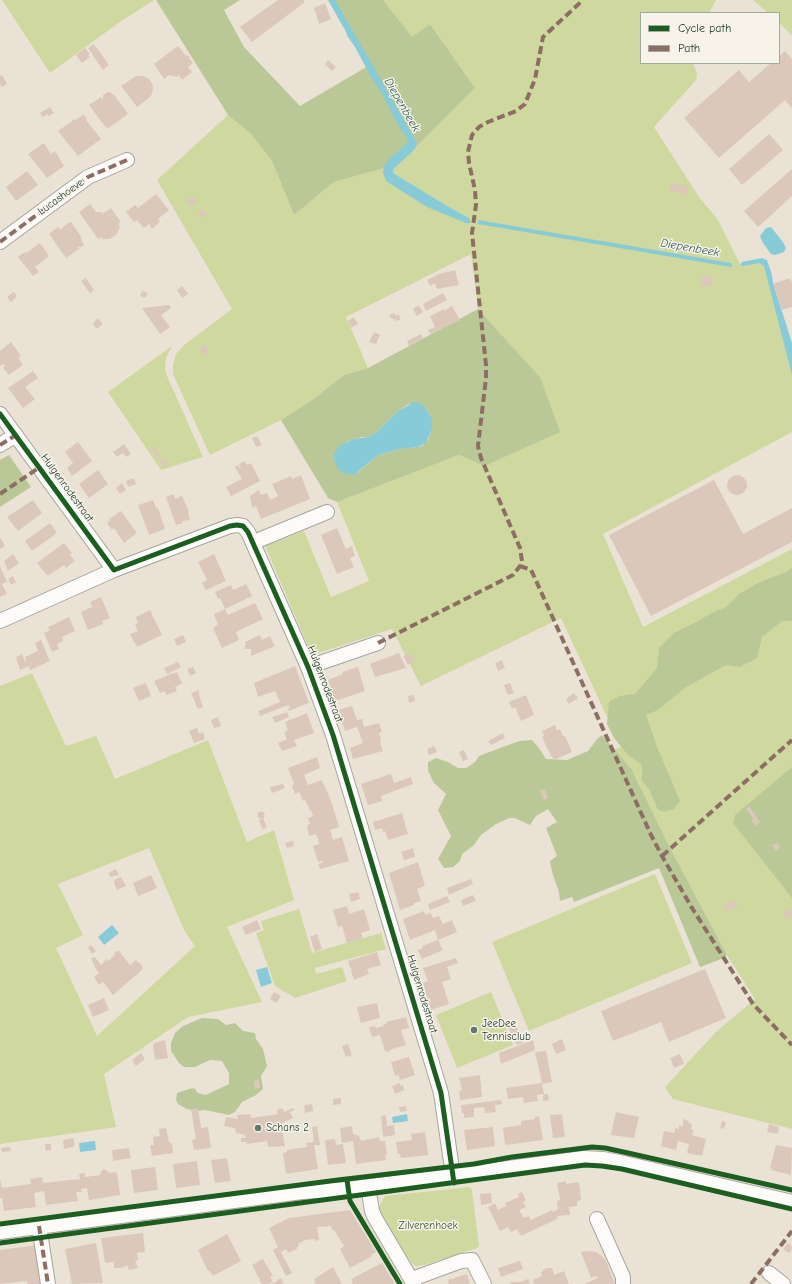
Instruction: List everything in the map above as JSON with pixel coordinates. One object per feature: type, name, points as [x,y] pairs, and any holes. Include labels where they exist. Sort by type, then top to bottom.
[{"type":"street","name":"Lucashoeve","points":[[0,242],[88,177],[127,160]]},
{"type":"street","name":"Hulgenrodestraat","points":[[0,414],[114,570]]},
{"type":"street","points":[[0,445],[16,435]]},
{"type":"street","points":[[254,542],[327,512]]},
{"type":"street","name":"Hulgenrodestraat","points":[[0,620],[114,570],[230,526],[243,526],[248,532],[254,542],[308,667],[334,735],[441,1094],[453,1176]]},
{"type":"street","points":[[308,667],[378,643]]},
{"type":"street","points":[[0,1232],[302,1192],[368,1187],[584,1158],[598,1158],[624,1163],[792,1202]]},
{"type":"street","points":[[368,1187],[370,1203],[375,1218],[413,1281],[461,1260],[472,1260],[484,1284]]},
{"type":"street","points":[[597,1219],[623,1276],[623,1284]]},
{"type":"street","points":[[39,1226],[48,1284]]},
{"type":"street","points":[[769,1273],[783,1284]]},
{"type":"green space","points":[[2,0],[154,0],[117,24],[50,73]]},
{"type":"green space","points":[[156,0],[240,0],[224,10],[244,47],[300,106],[368,66],[331,0],[383,0],[412,37],[430,24],[475,88],[399,164],[334,182],[294,215],[272,161],[251,134],[228,115]]},
{"type":"green space","points":[[383,0],[716,0],[710,12],[640,12],[640,64],[693,64],[697,74],[696,80],[654,127],[699,197],[718,220],[741,266],[766,260],[792,362],[792,432],[603,534],[643,627],[792,549],[792,1129],[673,1099],[665,1087],[716,1032],[755,999],[727,955],[669,846],[641,788],[562,820],[545,781],[621,747],[561,618],[421,686],[392,629],[312,655],[265,546],[304,531],[331,597],[369,581],[337,502],[459,455],[484,466],[540,377],[478,309],[471,254],[346,317],[368,368],[344,375],[312,400],[281,420],[210,455],[173,374],[173,364],[176,354],[184,345],[232,309],[157,180],[228,115],[251,134],[272,161],[294,215],[334,182],[399,164],[475,88],[430,24],[412,38]]},
{"type":"green space","points":[[753,0],[792,0],[792,35],[780,24],[780,12],[767,12]]},
{"type":"green space","points":[[478,309],[540,377],[560,432],[484,466],[459,455],[337,502],[328,498],[281,420],[312,400],[344,375],[368,368]],"holes":[[[409,404],[423,405],[430,415],[432,430],[428,440],[422,446],[400,449],[378,455],[357,473],[346,442],[362,437],[368,437],[376,433],[397,412]]]},
{"type":"green space","points":[[172,346],[166,358],[165,370],[203,457],[161,470],[108,392]]},
{"type":"green space","points":[[9,455],[31,487],[0,507],[0,460]]},
{"type":"green space","points":[[792,568],[792,621],[782,621],[762,637],[757,658],[740,667],[726,665],[686,687],[658,710],[646,715],[657,747],[680,801],[674,809],[665,812],[658,810],[649,789],[642,781],[642,765],[628,755],[614,738],[607,724],[609,702],[619,696],[635,694],[657,668],[659,648],[674,633],[726,607],[739,594],[758,583],[786,572]]},
{"type":"green space","points":[[32,673],[66,746],[96,736],[115,779],[208,740],[247,842],[274,830],[294,900],[227,927],[262,1002],[188,1017],[104,1074],[116,1127],[0,1144],[0,686]],"holes":[[[149,848],[185,932],[195,946],[97,1036],[56,948],[83,935],[58,884]]]},
{"type":"green space","points":[[602,735],[632,770],[669,846],[727,955],[719,960],[700,967],[659,868],[574,902],[572,897],[560,901],[559,892],[550,861],[557,856],[546,828],[557,822],[548,809],[536,816],[530,825],[515,818],[509,818],[496,824],[481,835],[473,846],[462,854],[460,861],[453,867],[444,868],[438,859],[451,836],[438,810],[446,794],[434,783],[428,771],[428,762],[436,758],[448,762],[458,768],[466,768],[475,762],[479,756],[519,741],[532,740],[546,759],[567,760],[588,751]]},
{"type":"green space","points":[[792,767],[792,898],[733,823],[735,815]]},
{"type":"green space","points":[[655,874],[692,963],[529,1031],[492,942]]},
{"type":"green space","points":[[299,909],[312,953],[381,933],[386,949],[315,968],[316,974],[342,967],[347,981],[295,998],[275,986],[256,933],[264,930],[261,921]]},
{"type":"green space","name":"JeeDee Tennisclub","points":[[491,992],[513,1045],[457,1068],[436,1015]]},
{"type":"green space","points":[[202,1018],[218,1019],[226,1025],[235,1023],[243,1031],[255,1033],[256,1039],[263,1049],[267,1066],[261,1076],[263,1089],[256,1095],[242,1102],[235,1112],[229,1115],[205,1110],[196,1111],[187,1109],[178,1104],[176,1100],[177,1093],[189,1089],[194,1088],[198,1093],[206,1095],[229,1084],[229,1073],[222,1061],[210,1060],[195,1067],[184,1067],[179,1063],[171,1051],[171,1043],[175,1033],[183,1026]]},
{"type":"green space","name":"Zilverenhoek","points":[[470,1187],[472,1190],[479,1246],[477,1248],[424,1265],[416,1266],[408,1260],[376,1212],[385,1196]]},
{"type":"water","points":[[328,0],[335,0],[417,143],[412,152],[394,168],[393,173],[470,219],[470,223],[466,223],[427,207],[386,181],[383,172],[384,167],[391,157],[406,145],[408,142],[407,138],[399,127],[381,92]]},
{"type":"water","points":[[478,220],[731,263],[732,265],[731,267],[478,224]]},
{"type":"water","points":[[771,227],[786,248],[784,252],[775,255],[771,254],[760,236],[766,228]]},
{"type":"water","points":[[762,258],[767,260],[792,343],[792,375],[764,266],[759,263],[743,266],[740,265],[742,262]]},
{"type":"water","points":[[414,402],[423,405],[432,420],[432,430],[426,443],[418,447],[400,449],[378,455],[354,475],[344,473],[338,469],[334,455],[339,446],[354,439],[368,437],[376,433],[397,412]]},
{"type":"water","points":[[112,925],[119,933],[104,945],[98,937]]},
{"type":"water","points":[[267,967],[272,983],[261,987],[256,970]]},
{"type":"water","points":[[407,1114],[408,1121],[393,1123],[392,1117]]},
{"type":"water","points":[[95,1141],[96,1150],[80,1152],[79,1143]]},
{"type":"building","points":[[278,0],[303,0],[305,2],[252,42],[240,27]]},
{"type":"building","points":[[325,3],[331,19],[319,24],[314,8]]},
{"type":"building","points":[[94,44],[109,65],[103,70],[88,48]]},
{"type":"building","points":[[178,46],[186,56],[187,55],[190,57],[189,58],[193,63],[188,67],[192,72],[182,80],[178,74],[178,77],[169,75],[164,79],[154,64]]},
{"type":"building","points":[[85,48],[90,54],[88,55],[90,57],[82,63],[76,55]]},
{"type":"building","points":[[785,51],[792,59],[792,108],[785,100],[719,158],[684,118],[739,70],[749,82],[770,64],[780,64],[780,55]]},
{"type":"building","points":[[328,60],[336,67],[332,71],[325,64]]},
{"type":"building","points":[[2,75],[7,84],[2,87],[0,84],[0,76]]},
{"type":"building","points":[[136,76],[148,78],[152,83],[153,88],[152,94],[149,98],[137,107],[121,86]]},
{"type":"building","points":[[108,92],[115,96],[128,114],[107,129],[89,105],[101,97],[103,100],[103,95]]},
{"type":"building","points":[[50,107],[54,113],[49,116],[47,114],[43,117],[40,113]]},
{"type":"building","points":[[83,115],[87,118],[86,120],[101,139],[78,156],[58,131]]},
{"type":"building","points":[[769,134],[783,150],[742,185],[729,169]]},
{"type":"building","points":[[44,143],[51,154],[55,151],[64,166],[47,178],[28,154]]},
{"type":"building","points":[[792,169],[792,196],[758,227],[744,211]]},
{"type":"building","points":[[27,171],[38,185],[16,201],[6,187]]},
{"type":"building","points":[[671,183],[689,186],[687,194],[669,191]]},
{"type":"building","points":[[156,194],[169,210],[158,219],[160,222],[152,229],[149,224],[144,228],[137,220],[134,222],[126,212],[135,205],[138,208]]},
{"type":"building","points":[[192,196],[197,201],[191,207],[186,202]]},
{"type":"building","points":[[90,204],[96,212],[101,212],[102,214],[111,208],[121,222],[118,224],[120,226],[117,234],[110,239],[102,239],[101,237],[98,239],[79,212]]},
{"type":"building","points":[[203,209],[207,213],[201,218],[198,214]]},
{"type":"building","points":[[71,222],[82,238],[81,239],[84,245],[82,247],[78,247],[79,249],[66,258],[49,234],[58,227],[60,230]]},
{"type":"building","points":[[40,243],[49,256],[35,267],[39,272],[33,276],[18,257]]},
{"type":"building","points":[[455,270],[459,285],[437,289],[435,283],[430,286],[427,280],[439,274]]},
{"type":"building","points":[[702,276],[713,277],[712,286],[701,286]]},
{"type":"building","points":[[86,278],[94,290],[90,293],[81,281]]},
{"type":"building","points":[[790,278],[792,283],[792,307],[782,310],[773,284]]},
{"type":"building","points":[[182,286],[188,294],[182,298],[177,290]]},
{"type":"building","points":[[142,291],[148,293],[145,298],[140,296]]},
{"type":"building","points":[[14,292],[17,296],[11,302],[7,297]]},
{"type":"building","points":[[443,293],[447,300],[426,311],[423,304]]},
{"type":"building","points":[[169,305],[171,308],[161,315],[170,327],[160,334],[142,308]]},
{"type":"building","points":[[419,305],[423,312],[417,316],[413,309]]},
{"type":"building","points":[[452,306],[460,320],[430,334],[428,330],[435,327],[430,316],[444,309],[444,311]]},
{"type":"building","points":[[394,313],[396,316],[398,314],[401,319],[397,321],[391,318],[389,315]]},
{"type":"building","points":[[354,317],[358,324],[351,328],[348,321]]},
{"type":"building","points":[[98,318],[102,325],[96,329],[93,323]]},
{"type":"building","points":[[374,332],[380,335],[376,344],[369,342]]},
{"type":"building","points":[[421,334],[423,338],[409,346],[407,341]]},
{"type":"building","points":[[11,342],[21,356],[18,358],[23,365],[9,375],[3,368],[5,366],[3,364],[0,366],[0,351]]},
{"type":"building","points":[[204,344],[210,352],[205,356],[199,348]]},
{"type":"building","points":[[33,371],[38,378],[25,387],[35,399],[23,408],[8,388]]},
{"type":"building","points":[[257,436],[262,445],[256,447],[252,438]]},
{"type":"building","points":[[78,442],[92,461],[72,476],[67,468],[73,463],[65,452]]},
{"type":"building","points":[[124,444],[131,454],[126,457],[123,453],[117,457],[113,452]]},
{"type":"building","points":[[154,446],[162,458],[159,460],[151,448]]},
{"type":"building","points":[[166,459],[168,465],[162,467],[160,461]]},
{"type":"building","points":[[245,461],[247,465],[251,463],[260,481],[231,496],[226,487],[242,479],[235,467],[238,465],[240,469],[239,464]]},
{"type":"building","points":[[98,470],[108,484],[89,498],[79,484]]},
{"type":"building","points":[[301,475],[310,499],[261,519],[256,506],[252,508],[250,496],[259,490],[261,495],[267,493],[270,500],[278,496],[272,484],[291,476],[292,479]]},
{"type":"building","points":[[733,475],[741,475],[747,481],[747,489],[741,495],[733,495],[727,489],[727,481]]},
{"type":"building","points":[[134,478],[136,484],[128,487],[126,481]]},
{"type":"building","points":[[714,480],[743,534],[792,508],[792,542],[651,616],[609,535]]},
{"type":"building","points":[[122,483],[126,490],[120,494],[116,488]]},
{"type":"building","points":[[174,494],[175,499],[182,496],[189,512],[190,520],[182,521],[183,523],[176,525],[166,497]]},
{"type":"building","points":[[33,500],[42,513],[18,531],[7,517]]},
{"type":"building","points":[[153,500],[156,508],[158,508],[165,529],[149,535],[138,505]]},
{"type":"building","points":[[121,511],[137,533],[124,543],[114,528],[112,530],[107,523],[110,520],[109,519]]},
{"type":"building","points":[[50,523],[57,533],[32,551],[25,541]]},
{"type":"building","points":[[337,528],[346,549],[352,546],[355,556],[350,558],[354,567],[337,574],[321,535]]},
{"type":"building","points":[[0,537],[5,546],[0,549]]},
{"type":"building","points":[[64,543],[72,553],[70,555],[75,561],[66,568],[64,565],[47,575],[37,563]]},
{"type":"building","points":[[13,554],[19,563],[8,571],[4,561]]},
{"type":"building","points":[[214,554],[226,581],[206,590],[202,583],[207,580],[198,562]]},
{"type":"building","points":[[0,566],[7,582],[2,584],[7,594],[0,597]]},
{"type":"building","points":[[13,576],[16,582],[11,585],[8,579]]},
{"type":"building","points":[[246,584],[252,596],[225,609],[220,598],[218,599],[215,592],[231,585],[233,590]]},
{"type":"building","points":[[101,597],[110,618],[102,621],[103,624],[88,630],[81,612],[92,607],[90,602]]},
{"type":"building","points":[[255,603],[263,619],[236,632],[239,640],[222,648],[213,628],[218,625],[214,614],[225,609],[228,615]]},
{"type":"building","points":[[150,610],[162,635],[137,647],[130,634],[138,631],[135,624],[138,623],[136,617]]},
{"type":"building","points":[[69,617],[75,631],[62,637],[63,641],[57,644],[59,649],[52,652],[44,633],[50,630],[48,627]]},
{"type":"building","points":[[183,635],[186,642],[177,646],[174,639]]},
{"type":"building","points":[[260,635],[262,640],[270,636],[275,646],[251,656],[251,649],[245,649],[245,642]]},
{"type":"building","points":[[41,640],[50,661],[30,670],[29,666],[20,670],[16,657],[22,654],[25,662],[25,657],[38,651],[35,643]]},
{"type":"building","points":[[399,653],[406,668],[375,677],[370,664]]},
{"type":"building","points":[[410,653],[415,661],[408,665],[403,656]]},
{"type":"building","points":[[502,660],[505,668],[498,671],[495,663]]},
{"type":"building","points":[[178,662],[181,667],[167,674],[164,668]]},
{"type":"building","points":[[295,666],[309,703],[288,711],[290,708],[288,705],[260,716],[258,711],[280,702],[275,691],[258,697],[254,683]]},
{"type":"building","points":[[193,667],[196,673],[190,676],[187,669]]},
{"type":"building","points":[[358,667],[365,691],[335,701],[328,680],[343,674],[342,672]]},
{"type":"building","points":[[177,672],[182,683],[175,687],[177,691],[166,695],[165,691],[160,693],[154,681]]},
{"type":"building","points":[[146,683],[151,696],[139,701],[133,688]]},
{"type":"building","points":[[510,683],[514,693],[508,695],[504,685]]},
{"type":"building","points":[[199,690],[203,707],[198,709],[191,693]]},
{"type":"building","points":[[574,693],[578,698],[569,704],[566,699]]},
{"type":"building","points":[[414,695],[415,701],[409,703],[408,696]]},
{"type":"building","points":[[526,695],[534,715],[521,721],[515,707],[512,709],[509,702]]},
{"type":"building","points":[[352,706],[357,720],[362,719],[364,727],[379,723],[382,732],[379,733],[381,739],[380,742],[383,751],[353,759],[350,748],[363,743],[357,727],[345,731],[338,710]]},
{"type":"building","points":[[287,712],[289,717],[275,723],[272,717]]},
{"type":"building","points":[[307,713],[314,733],[294,740],[297,746],[282,751],[278,743],[287,739],[284,732],[288,730],[285,722]]},
{"type":"building","points":[[218,717],[221,726],[214,728],[211,720]]},
{"type":"building","points":[[555,725],[557,731],[560,729],[563,736],[565,736],[572,752],[554,760],[542,737],[544,736],[542,731]]},
{"type":"building","points":[[197,728],[199,734],[203,732],[205,739],[194,743],[189,731]]},
{"type":"building","points":[[503,733],[505,738],[491,745],[488,741]]},
{"type":"building","points":[[434,746],[437,752],[429,755],[427,749]]},
{"type":"building","points":[[464,750],[468,759],[463,761],[459,752]]},
{"type":"building","points":[[317,757],[320,768],[304,775],[308,785],[322,780],[331,801],[339,827],[330,830],[333,840],[342,837],[349,861],[320,869],[318,864],[322,863],[322,861],[318,862],[313,846],[319,844],[318,839],[316,834],[309,836],[307,825],[310,824],[308,818],[313,816],[311,810],[305,800],[303,801],[299,792],[295,794],[292,786],[294,784],[288,768]]},
{"type":"building","points":[[391,774],[394,783],[411,777],[413,784],[381,796],[382,801],[368,805],[361,784]]},
{"type":"building","points":[[283,784],[285,788],[272,793],[270,787]]},
{"type":"building","points":[[545,789],[548,798],[544,800],[540,791]]},
{"type":"building","points":[[749,806],[760,822],[755,826],[751,820],[753,818],[746,809]]},
{"type":"building","points":[[261,812],[264,815],[261,818],[258,815]]},
{"type":"building","points":[[402,813],[408,834],[388,840],[385,831],[383,832],[382,828],[375,830],[373,822]]},
{"type":"building","points":[[263,818],[267,827],[262,829],[259,820]]},
{"type":"building","points":[[293,841],[294,846],[287,848],[285,843]]},
{"type":"building","points":[[777,843],[780,847],[776,851],[772,846]]},
{"type":"building","points":[[413,848],[415,857],[404,860],[401,852]]},
{"type":"building","points":[[418,862],[425,886],[417,889],[421,901],[400,910],[389,873]]},
{"type":"building","points":[[116,869],[119,875],[110,877],[108,873]]},
{"type":"building","points":[[151,875],[157,888],[138,896],[133,883]]},
{"type":"building","points":[[121,877],[126,886],[117,890],[114,880]]},
{"type":"building","points":[[471,879],[473,884],[449,895],[447,888]]},
{"type":"building","points":[[358,892],[360,899],[351,902],[349,894]]},
{"type":"building","points":[[473,895],[476,901],[463,906],[461,900]]},
{"type":"building","points":[[447,896],[450,902],[430,910],[428,904]]},
{"type":"building","points":[[736,900],[738,906],[727,911],[724,905]]},
{"type":"building","points":[[347,906],[349,914],[364,909],[370,930],[361,933],[363,938],[347,943],[342,926],[338,927],[333,910]]},
{"type":"building","points":[[791,907],[792,916],[786,919],[783,915]]},
{"type":"building","points":[[424,911],[425,915],[431,913],[433,918],[439,916],[443,924],[452,920],[457,932],[438,940],[435,930],[410,940],[403,919]]},
{"type":"building","points":[[257,920],[261,929],[246,935],[242,927]]},
{"type":"building","points":[[317,934],[322,949],[315,952],[310,937]]},
{"type":"building","points":[[438,940],[443,950],[422,959],[418,950],[423,948],[422,946]]},
{"type":"building","points":[[91,945],[96,951],[92,954],[88,948]]},
{"type":"building","points":[[119,951],[130,965],[136,960],[143,967],[143,969],[113,995],[103,982],[99,985],[94,977],[99,973],[91,958],[95,957],[101,965],[107,959],[108,961],[115,955],[114,953]]},
{"type":"building","points":[[377,952],[381,965],[367,969],[369,974],[354,980],[351,971],[352,969],[350,968],[348,961]]},
{"type":"building","points":[[456,958],[458,963],[447,967],[451,979],[442,982],[449,1004],[431,1010],[423,983],[428,981],[423,968]]},
{"type":"building","points":[[705,969],[726,1018],[669,1042],[661,1022],[613,1041],[601,1011]]},
{"type":"building","points":[[274,992],[281,996],[276,1003],[270,999]]},
{"type":"building","points":[[104,998],[109,1010],[93,1017],[88,1005]]},
{"type":"building","points":[[377,1003],[380,1018],[361,1023],[357,1007]]},
{"type":"building","points":[[406,1017],[409,1028],[401,1030],[406,1045],[392,1049],[388,1052],[385,1051],[380,1035],[372,1037],[369,1027],[375,1026],[376,1028],[384,1026],[383,1024],[386,1024],[386,1022]]},
{"type":"building","points":[[515,1022],[523,1043],[517,1045],[507,1025]]},
{"type":"building","points":[[562,1039],[566,1050],[556,1054],[552,1044]]},
{"type":"building","points":[[165,1040],[168,1058],[155,1060],[154,1043]]},
{"type":"building","points":[[533,1040],[535,1050],[501,1064],[499,1053]]},
{"type":"building","points":[[348,1044],[352,1055],[346,1057],[342,1046]]},
{"type":"building","points":[[546,1051],[552,1082],[542,1084],[544,1094],[537,1095],[538,1101],[524,1103],[523,1097],[508,1099],[506,1088],[542,1083],[535,1052]]},
{"type":"building","points":[[141,1053],[145,1059],[136,1066],[132,1060]]},
{"type":"building","points":[[680,1054],[684,1064],[674,1068],[670,1058]]},
{"type":"building","points":[[409,1057],[415,1075],[400,1080],[399,1075],[395,1076],[391,1062]]},
{"type":"building","points":[[480,1075],[482,1097],[460,1100],[459,1091],[462,1090],[459,1078]]},
{"type":"building","points":[[259,1080],[260,1088],[255,1089],[254,1081]]},
{"type":"building","points":[[400,1083],[400,1086],[403,1085],[404,1090],[395,1094],[392,1086]]},
{"type":"building","points":[[548,1094],[549,1100],[543,1101],[543,1095]]},
{"type":"building","points":[[341,1098],[341,1104],[333,1105],[333,1099]]},
{"type":"building","points":[[501,1100],[502,1104],[495,1105],[496,1112],[485,1113],[484,1107],[474,1108],[474,1117],[464,1118],[461,1105]]},
{"type":"building","points":[[312,1104],[313,1111],[305,1113],[304,1105]]},
{"type":"building","points":[[406,1106],[407,1111],[400,1112],[399,1107]]},
{"type":"building","points":[[198,1108],[201,1128],[208,1127],[211,1148],[194,1150],[192,1140],[196,1139],[191,1109]]},
{"type":"building","name":"Schans 2","points":[[282,1108],[284,1112],[293,1108],[295,1110],[290,1112],[293,1118],[282,1123],[284,1127],[277,1130],[282,1130],[285,1146],[268,1147],[267,1141],[247,1144],[246,1142],[241,1142],[241,1138],[246,1138],[245,1135],[236,1133],[235,1128],[224,1126],[226,1117],[238,1119],[237,1115],[250,1114],[251,1118],[278,1114],[277,1110]]},
{"type":"building","points":[[616,1112],[639,1117],[634,1138],[611,1135]]},
{"type":"building","points":[[562,1114],[565,1137],[553,1138],[550,1115]]},
{"type":"building","points":[[386,1115],[387,1126],[394,1125],[395,1135],[383,1137],[381,1116]]},
{"type":"building","points":[[539,1116],[543,1140],[505,1145],[503,1128],[521,1125],[521,1121],[535,1119],[535,1117]]},
{"type":"building","points":[[683,1119],[692,1124],[691,1130],[694,1130],[692,1135],[706,1139],[702,1156],[687,1153],[689,1144],[678,1141],[676,1150],[661,1146],[664,1131],[674,1133],[675,1128],[679,1129],[679,1125],[683,1126]]},
{"type":"building","points":[[722,1121],[726,1122],[724,1129],[720,1128]]},
{"type":"building","points":[[769,1124],[779,1127],[778,1134],[767,1132]]},
{"type":"building","points":[[317,1126],[320,1145],[314,1145],[318,1169],[286,1174],[283,1153],[287,1152],[287,1150],[307,1147],[306,1143],[314,1142],[312,1127]]},
{"type":"building","points":[[352,1126],[353,1134],[359,1136],[361,1141],[379,1137],[380,1141],[385,1141],[387,1155],[385,1155],[386,1160],[356,1164],[353,1141],[342,1143],[340,1128]]},
{"type":"building","points":[[493,1127],[495,1146],[467,1150],[464,1130]]},
{"type":"building","points":[[166,1128],[169,1142],[172,1144],[173,1153],[152,1156],[150,1145],[154,1145],[153,1137],[160,1136],[159,1129]]},
{"type":"building","points":[[425,1132],[428,1155],[401,1158],[400,1154],[398,1154],[396,1142],[412,1140],[411,1134]]},
{"type":"building","points":[[73,1138],[75,1145],[64,1149],[63,1140]]},
{"type":"building","points":[[335,1139],[336,1145],[343,1144],[346,1163],[328,1165],[325,1140]]},
{"type":"building","points":[[45,1144],[51,1144],[51,1150],[46,1151]]},
{"type":"building","points":[[776,1145],[792,1148],[791,1175],[771,1170],[772,1168],[770,1168]]},
{"type":"building","points":[[10,1147],[11,1151],[2,1152],[1,1148]]},
{"type":"building","points":[[129,1148],[131,1158],[113,1161],[112,1150]]},
{"type":"building","points":[[227,1158],[231,1181],[215,1183],[211,1160]]},
{"type":"building","points":[[197,1161],[200,1185],[176,1188],[173,1164]]},
{"type":"building","points":[[155,1167],[158,1190],[134,1193],[131,1170]]},
{"type":"building","points":[[104,1169],[109,1173],[117,1172],[120,1195],[89,1200],[87,1188],[81,1189],[82,1192],[76,1192],[78,1201],[46,1205],[44,1191],[34,1193],[36,1207],[4,1211],[2,1198],[0,1198],[0,1180],[2,1188],[31,1184],[30,1179],[42,1177],[43,1183],[80,1179],[79,1174],[85,1173],[85,1177],[100,1175],[101,1171]]},
{"type":"building","points":[[566,1181],[566,1184],[579,1182],[581,1200],[577,1201],[577,1206],[569,1207],[570,1215],[557,1216],[557,1219],[521,1236],[517,1229],[511,1232],[508,1227],[500,1231],[488,1207],[495,1203],[498,1210],[506,1206],[505,1203],[519,1197],[518,1194],[522,1192],[526,1200],[523,1202],[526,1207],[519,1210],[524,1218],[529,1216],[531,1220],[552,1210],[553,1212],[558,1209],[557,1201],[560,1200],[557,1183]]},
{"type":"building","points":[[491,1193],[492,1203],[481,1205],[480,1194]]},
{"type":"building","points":[[350,1210],[376,1252],[371,1255],[372,1256],[350,1268],[340,1249],[344,1246],[334,1230],[332,1230],[331,1226],[317,1227],[319,1240],[305,1240],[298,1244],[299,1246],[297,1249],[288,1253],[286,1249],[281,1252],[292,1273],[286,1276],[273,1250],[278,1247],[269,1228],[289,1218]]},
{"type":"building","points":[[143,1233],[145,1252],[137,1253],[138,1260],[135,1261],[138,1268],[129,1270],[127,1265],[122,1268],[114,1268],[114,1262],[105,1263],[101,1238]]},
{"type":"building","points":[[227,1234],[241,1261],[213,1276],[209,1270],[208,1271],[198,1250]]},
{"type":"building","points":[[96,1243],[103,1283],[72,1284],[65,1249]]},
{"type":"building","points":[[788,1243],[792,1247],[789,1253],[783,1249]]},
{"type":"building","points":[[39,1245],[41,1284],[27,1284],[27,1281],[0,1284],[0,1250]]},
{"type":"building","points":[[581,1252],[596,1252],[602,1256],[606,1261],[615,1284],[584,1284],[598,1278],[597,1276],[591,1278]]},
{"type":"building","points":[[263,1259],[273,1276],[270,1277],[273,1282],[269,1284],[262,1284],[252,1265]]},
{"type":"building","points":[[520,1261],[523,1269],[501,1277],[498,1268]]},
{"type":"building","points":[[382,1263],[395,1284],[353,1284],[351,1279]]},
{"type":"building","points":[[333,1267],[342,1284],[316,1284],[314,1279]]},
{"type":"building","points":[[552,1268],[554,1275],[564,1271],[569,1284],[534,1284],[533,1280],[542,1276],[541,1273],[543,1270]]},
{"type":"building","points":[[467,1274],[470,1284],[449,1284],[448,1280]]},
{"type":"building","points":[[281,1278],[284,1284],[272,1284],[277,1280]]},
{"type":"building","points":[[528,1279],[530,1284],[509,1284],[512,1282],[520,1282]]},
{"type":"marked path","points":[[378,643],[513,575],[522,561],[520,548],[481,458],[478,446],[486,378],[486,365],[472,233],[476,205],[475,190],[468,152],[472,135],[479,127],[516,111],[525,104],[535,79],[543,37],[583,0]]},
{"type":"marked path","points":[[0,242],[88,177],[127,160]]},
{"type":"marked path","points":[[0,445],[16,435]]},
{"type":"marked path","points":[[0,494],[40,467]]},
{"type":"marked path","points":[[520,566],[531,570],[533,574],[651,835],[662,856],[692,908],[753,1004],[792,1045]]},
{"type":"marked path","points":[[662,856],[792,740]]},
{"type":"marked path","points":[[39,1226],[48,1284]]},
{"type":"marked path","points":[[751,1284],[792,1231]]},
{"type":"cycle path","points":[[0,414],[114,570],[230,526],[243,526],[248,532],[308,667],[333,735],[441,1093],[454,1183]]},
{"type":"cycle path","points":[[0,1224],[338,1180],[474,1164],[512,1157],[592,1147],[605,1148],[792,1190]]},
{"type":"cycle path","points":[[0,1243],[585,1165],[622,1169],[792,1209]]},
{"type":"cycle path","points":[[347,1180],[350,1201],[400,1284]]},
{"type":"place","name":"JeeDee Tennisclub","points":[[474,1030]]},
{"type":"place","name":"Schans 2","points":[[258,1128]]},
{"type":"water label","name":"Diepenbeek","points":[[402,105]]},
{"type":"water label","name":"Diepenbeek","points":[[690,248]]}]
